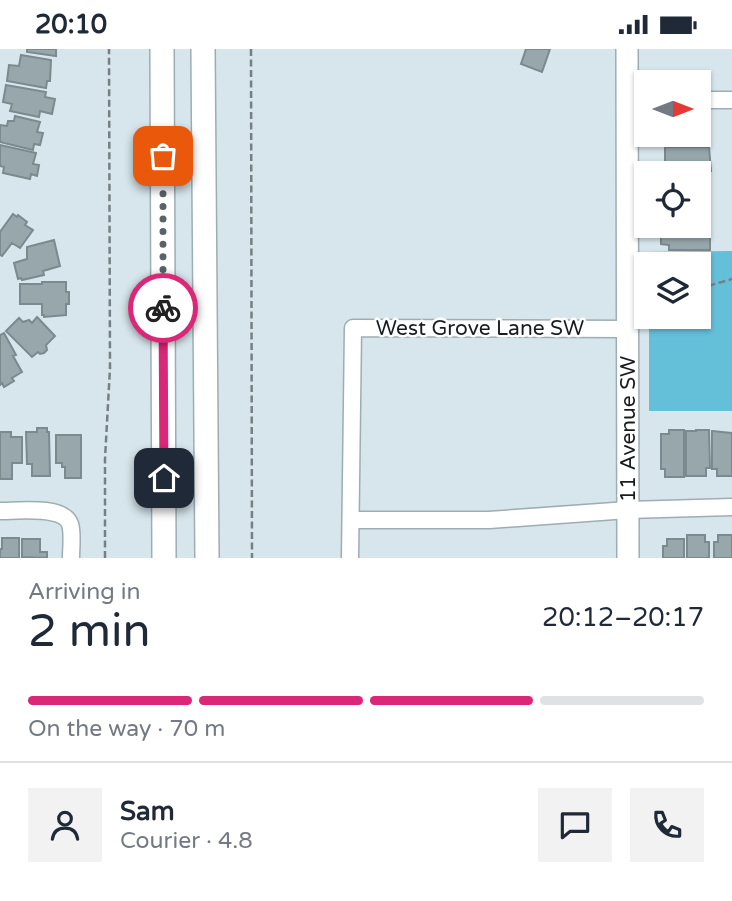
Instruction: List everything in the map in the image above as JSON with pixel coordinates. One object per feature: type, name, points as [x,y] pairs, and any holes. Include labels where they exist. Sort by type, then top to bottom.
[{"type":"main road","points":[[162,49],[164,558]]},
{"type":"main road","points":[[203,49],[207,558]]},
{"type":"street","name":"11 Avenue SW","points":[[627,49],[634,85]]},
{"type":"street","points":[[711,100],[732,100]]},
{"type":"street","name":"11 Avenue SW","points":[[628,558],[628,329],[635,147]]},
{"type":"street","name":"West Grove Lane SW","points":[[350,558],[353,328],[628,329]]},
{"type":"street","points":[[351,520],[489,520],[628,510],[732,507]]},
{"type":"street","points":[[0,511],[56,511],[65,516],[71,525],[71,558]]},
{"type":"path","points":[[105,558],[105,459],[110,368],[109,49]]},
{"type":"path","points":[[251,49],[252,558]]},
{"type":"path","points":[[711,285],[732,279]]},
{"type":"shaded area","points":[[732,251],[732,411],[649,411],[649,329],[711,329],[711,252],[649,252]]},
{"type":"building","points":[[27,49],[56,49],[56,56],[27,52]]},
{"type":"building","points":[[526,49],[550,49],[542,72],[521,64]]},
{"type":"building","points":[[21,55],[51,60],[50,81],[47,81],[46,88],[7,81],[9,65],[19,66]]},
{"type":"building","points":[[6,85],[46,92],[45,97],[55,99],[52,114],[40,111],[39,117],[10,111],[12,104],[3,102]]},
{"type":"building","points":[[15,116],[40,122],[37,132],[43,133],[40,145],[34,144],[33,150],[0,142],[0,125],[7,126],[8,121],[14,121]]},
{"type":"building","points":[[0,145],[36,153],[33,164],[39,165],[37,176],[31,174],[30,179],[3,173],[4,167],[0,166]]},
{"type":"building","points":[[665,147],[709,147],[710,161],[665,161]]},
{"type":"building","points":[[13,214],[27,222],[25,225],[33,230],[20,248],[12,243],[2,256],[0,232]]},
{"type":"building","points":[[661,238],[710,238],[710,250],[669,250],[669,245],[661,244]]},
{"type":"building","points":[[54,240],[60,266],[43,271],[44,275],[18,279],[14,263],[27,259],[27,247]]},
{"type":"building","points":[[66,282],[69,304],[66,304],[66,315],[44,317],[42,304],[20,304],[20,284]]},
{"type":"building","points":[[37,317],[55,336],[46,345],[47,350],[44,353],[38,352],[32,357],[6,331],[19,318],[23,322],[29,320],[32,323]]},
{"type":"building","points":[[4,333],[22,372],[4,387],[2,383],[0,385],[0,335]]},
{"type":"building","points":[[37,428],[47,428],[49,432],[50,476],[32,476],[32,464],[27,464],[26,432],[37,432]]},
{"type":"building","points":[[669,430],[684,430],[684,477],[665,477],[665,469],[661,469],[661,434],[669,434]]},
{"type":"building","points":[[709,430],[710,468],[706,468],[706,476],[686,476],[686,431]]},
{"type":"building","points":[[712,431],[732,433],[732,476],[717,476],[717,469],[712,469]]},
{"type":"building","points":[[0,432],[11,432],[11,437],[22,437],[22,463],[12,463],[12,479],[0,479]]},
{"type":"building","points":[[56,435],[81,435],[81,478],[65,478],[65,467],[62,467],[62,463],[56,463]]},
{"type":"building","points":[[687,535],[705,535],[705,542],[709,542],[709,558],[687,558]]},
{"type":"building","points":[[718,535],[732,535],[732,558],[714,558],[714,542],[718,542]]},
{"type":"building","points":[[2,538],[19,538],[19,558],[0,558]]},
{"type":"building","points":[[22,539],[40,539],[40,552],[47,552],[47,558],[22,557]]},
{"type":"building","points":[[667,539],[684,539],[684,558],[663,558],[663,546],[667,546]]},
{"type":"way so far","points":[[163,156],[163,308]]},
{"type":"route","points":[[163,308],[164,478]]}]
